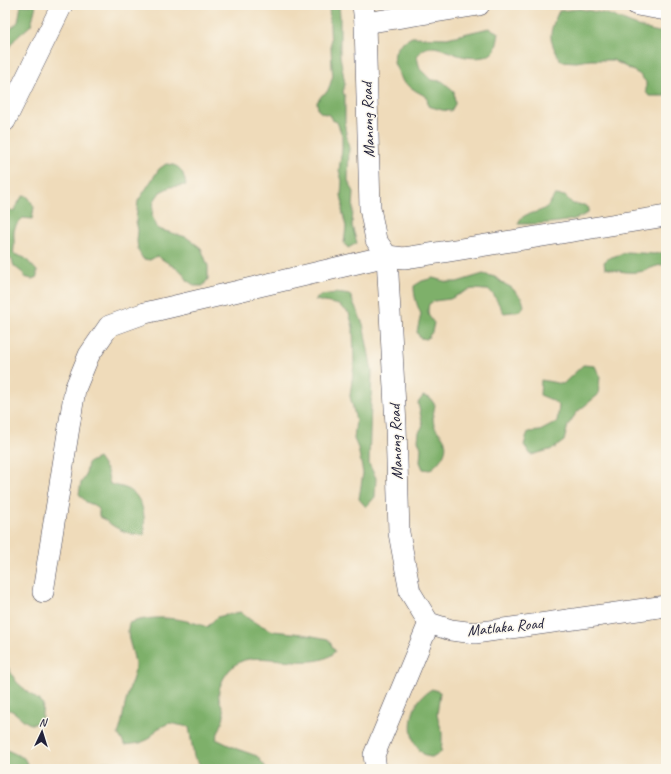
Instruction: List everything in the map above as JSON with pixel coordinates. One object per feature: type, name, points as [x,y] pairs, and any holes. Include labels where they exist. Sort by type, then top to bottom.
[{"type":"street","points":[[5,121],[62,5]]},
{"type":"street","points":[[364,14],[479,5]]},
{"type":"street","points":[[636,5],[666,10]]},
{"type":"street","name":"Manong Road","points":[[364,14],[370,208],[376,240],[387,256],[400,533],[410,592],[429,623]]},
{"type":"street","points":[[43,592],[75,389],[89,354],[109,326],[145,313],[387,256],[404,258],[424,256],[666,216]]},
{"type":"street","name":"Matlaka Road","points":[[429,623],[451,630],[476,633],[666,606]]},
{"type":"street","points":[[376,769],[374,755],[429,623]]},
{"type":"green space","points":[[21,5],[36,5],[31,25],[15,39],[5,53],[5,34],[18,22]]},
{"type":"green space","points":[[329,5],[339,5],[340,56],[345,84],[343,92],[345,97],[345,128],[349,147],[348,181],[354,192],[352,226],[357,243],[348,248],[344,243],[346,227],[342,210],[342,181],[339,170],[342,135],[337,122],[332,120],[329,115],[318,110],[317,102],[322,95],[327,92],[333,75]]},
{"type":"green space","points":[[580,9],[606,14],[644,28],[666,33],[666,96],[649,96],[646,92],[646,82],[639,74],[613,60],[590,60],[576,62],[561,61],[552,42],[551,31],[553,25],[559,11]]},
{"type":"green space","points":[[489,28],[499,33],[494,51],[486,56],[476,58],[465,57],[440,48],[430,47],[421,52],[417,57],[420,69],[431,80],[442,81],[454,91],[455,104],[451,111],[428,106],[427,97],[403,82],[394,63],[395,52],[401,43],[412,37],[447,38]]},
{"type":"green space","points":[[166,164],[178,167],[184,176],[186,185],[170,187],[160,192],[154,201],[152,216],[158,229],[186,237],[201,248],[208,266],[208,279],[203,286],[195,286],[188,281],[182,272],[157,256],[150,260],[143,259],[138,250],[138,230],[136,221],[138,201],[159,169]]},
{"type":"green space","points":[[25,195],[29,198],[34,207],[32,219],[23,218],[16,225],[14,232],[14,254],[25,258],[37,271],[37,277],[32,279],[24,277],[24,274],[14,266],[12,260],[5,254],[5,209],[14,211],[21,198]]},
{"type":"green space","points":[[555,195],[565,196],[573,204],[584,205],[589,208],[588,212],[582,216],[565,221],[518,224],[526,215],[546,207]]},
{"type":"green space","points":[[627,252],[654,254],[666,252],[666,264],[644,271],[634,272],[605,268],[604,262],[609,258]]},
{"type":"green space","points":[[483,274],[495,277],[512,288],[522,299],[524,306],[520,311],[504,313],[489,290],[468,290],[450,299],[434,301],[429,304],[428,314],[434,323],[432,332],[427,339],[420,338],[417,332],[421,314],[416,301],[414,286],[422,281],[433,278],[447,282],[457,282]]},
{"type":"green space","points":[[336,293],[350,295],[363,324],[372,371],[369,464],[376,478],[375,497],[366,507],[359,499],[363,473],[358,448],[354,439],[356,420],[350,396],[354,365],[353,327],[349,313],[339,305],[315,300],[321,295]]},
{"type":"green space","points":[[583,365],[595,366],[600,377],[598,395],[577,412],[568,425],[564,441],[553,449],[531,455],[524,445],[528,432],[540,431],[557,422],[559,406],[552,400],[540,395],[541,380],[563,384]]},
{"type":"green space","points":[[423,396],[430,398],[435,405],[433,422],[436,429],[445,441],[446,446],[444,455],[430,470],[423,469],[420,462],[421,448],[418,440],[419,432],[423,426],[418,403]]},
{"type":"green space","points":[[98,458],[107,471],[110,484],[129,490],[136,495],[142,505],[144,535],[131,534],[110,524],[99,516],[99,510],[94,505],[86,502],[79,494],[88,463]]},
{"type":"green space","points":[[240,612],[252,621],[273,631],[302,634],[328,639],[335,651],[328,657],[319,660],[295,661],[258,658],[244,660],[232,667],[223,679],[219,690],[219,698],[224,716],[216,739],[257,756],[267,769],[203,769],[194,757],[189,727],[169,723],[157,729],[149,739],[140,743],[125,745],[118,734],[135,665],[128,634],[129,623],[139,620],[168,618],[188,621],[207,627],[217,617]]},
{"type":"green space","points":[[5,663],[18,683],[43,704],[41,723],[31,724],[12,711],[5,709]]},
{"type":"green space","points":[[432,689],[440,692],[437,715],[442,732],[442,741],[441,752],[434,757],[429,757],[419,750],[412,736],[411,728],[413,713],[416,706],[422,696]]},
{"type":"green space","points":[[5,749],[24,758],[30,769],[5,769]]},
{"type":"green space","points":[[102,762],[111,762],[125,769],[97,769]]}]
